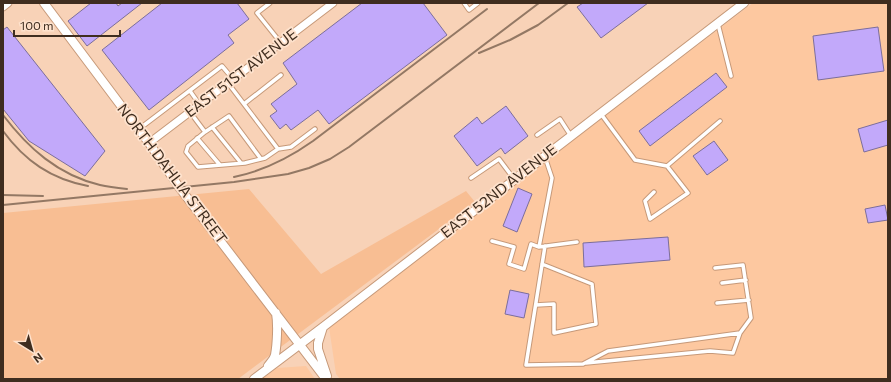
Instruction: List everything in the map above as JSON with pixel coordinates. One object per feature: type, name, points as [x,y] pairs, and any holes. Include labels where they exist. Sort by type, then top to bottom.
[{"type":"street","points":[[3,6],[8,3]]},
{"type":"street","name":"NORTH DAHLIA STREET","points":[[44,3],[149,143],[179,187],[327,379]]},
{"type":"street","name":"EAST 52ND AVENUE","points":[[254,379],[324,327],[744,3]]},
{"type":"street","name":"EAST 51ST AVENUE","points":[[149,143],[331,4]]},
{"type":"street","points":[[261,374],[274,355],[278,326],[276,312]]},
{"type":"street","points":[[324,327],[318,343],[318,349],[327,379]]},
{"type":"lane","points":[[270,3],[257,13],[281,43]]},
{"type":"lane","points":[[464,3],[469,10],[478,3]]},
{"type":"lane","points":[[718,23],[730,76]]},
{"type":"lane","points":[[138,129],[222,66],[244,104],[278,149]]},
{"type":"lane","points":[[244,104],[281,75]]},
{"type":"lane","points":[[190,91],[200,105]]},
{"type":"lane","points":[[190,112],[205,132]]},
{"type":"lane","points":[[600,113],[635,160],[667,166],[688,193],[650,219],[644,201],[654,192]]},
{"type":"lane","points":[[261,159],[229,116],[197,138],[188,146],[186,152],[198,167],[245,163],[261,159],[265,158],[278,149],[291,147],[315,129]]},
{"type":"lane","points":[[537,135],[560,119],[571,136]]},
{"type":"lane","points":[[667,166],[720,121]]},
{"type":"lane","points":[[212,127],[241,163]]},
{"type":"lane","points":[[197,138],[220,165]]},
{"type":"lane","points":[[539,247],[552,178],[544,156]]},
{"type":"lane","points":[[472,178],[499,159],[514,179]]},
{"type":"lane","points":[[492,241],[514,247],[509,264],[524,269],[531,244],[539,247],[577,242]]},
{"type":"lane","points":[[545,246],[526,365],[583,364],[710,351],[733,353],[740,333],[751,318],[743,265],[715,268]]},
{"type":"lane","points":[[536,305],[554,304],[554,333],[596,324],[592,284],[542,264]]},
{"type":"lane","points":[[722,283],[746,280]]},
{"type":"lane","points":[[717,303],[749,300]]},
{"type":"lane","points":[[583,364],[608,351],[740,333]]},
{"type":"shaded area","points":[[753,3],[888,3],[888,379],[340,379],[336,374],[329,327]]},
{"type":"shaded area","points":[[249,189],[321,274],[466,191],[475,202],[238,379],[3,379],[3,213]]},
{"type":"shaded area","points":[[306,366],[315,379],[262,379],[277,368]]},
{"type":"building","points":[[91,3],[116,3],[118,6],[122,3],[142,3],[87,46],[68,21]]},
{"type":"building","points":[[162,3],[237,3],[249,19],[228,35],[234,43],[149,110],[102,50]]},
{"type":"building","points":[[362,3],[423,3],[447,35],[329,124],[318,110],[291,130],[286,124],[280,129],[270,116],[277,111],[271,104],[297,84],[283,63]]},
{"type":"building","points":[[583,3],[648,3],[601,38],[577,7]]},
{"type":"building","points":[[7,27],[105,151],[85,176],[29,141],[3,109],[3,30]]},
{"type":"building","points":[[878,27],[884,71],[818,80],[813,36]]},
{"type":"building","points":[[716,73],[727,87],[650,146],[639,131]]},
{"type":"building","points":[[506,106],[528,136],[505,154],[501,148],[477,166],[454,136],[477,117],[482,124]]},
{"type":"building","points":[[888,120],[888,145],[864,152],[858,129]]},
{"type":"building","points":[[714,141],[728,160],[707,175],[693,156]]},
{"type":"building","points":[[518,188],[532,194],[517,232],[503,226]]},
{"type":"building","points":[[885,205],[888,220],[868,223],[865,209]]},
{"type":"building","points":[[668,237],[670,260],[584,267],[583,243]]},
{"type":"building","points":[[510,290],[529,294],[524,318],[505,314]]},
{"type":"railway","points":[[3,205],[234,182],[288,174],[309,168],[330,159],[349,147],[539,3]]},
{"type":"railway","points":[[479,53],[510,40],[538,25],[568,3]]},
{"type":"railway","points":[[234,177],[265,167],[304,147],[487,9]]},
{"type":"railway","points":[[3,115],[34,149],[57,167],[85,180],[103,186],[127,189]]},
{"type":"railway","points":[[3,131],[20,151],[40,167],[62,179],[88,186]]},
{"type":"railway","points":[[3,195],[43,196]]}]
